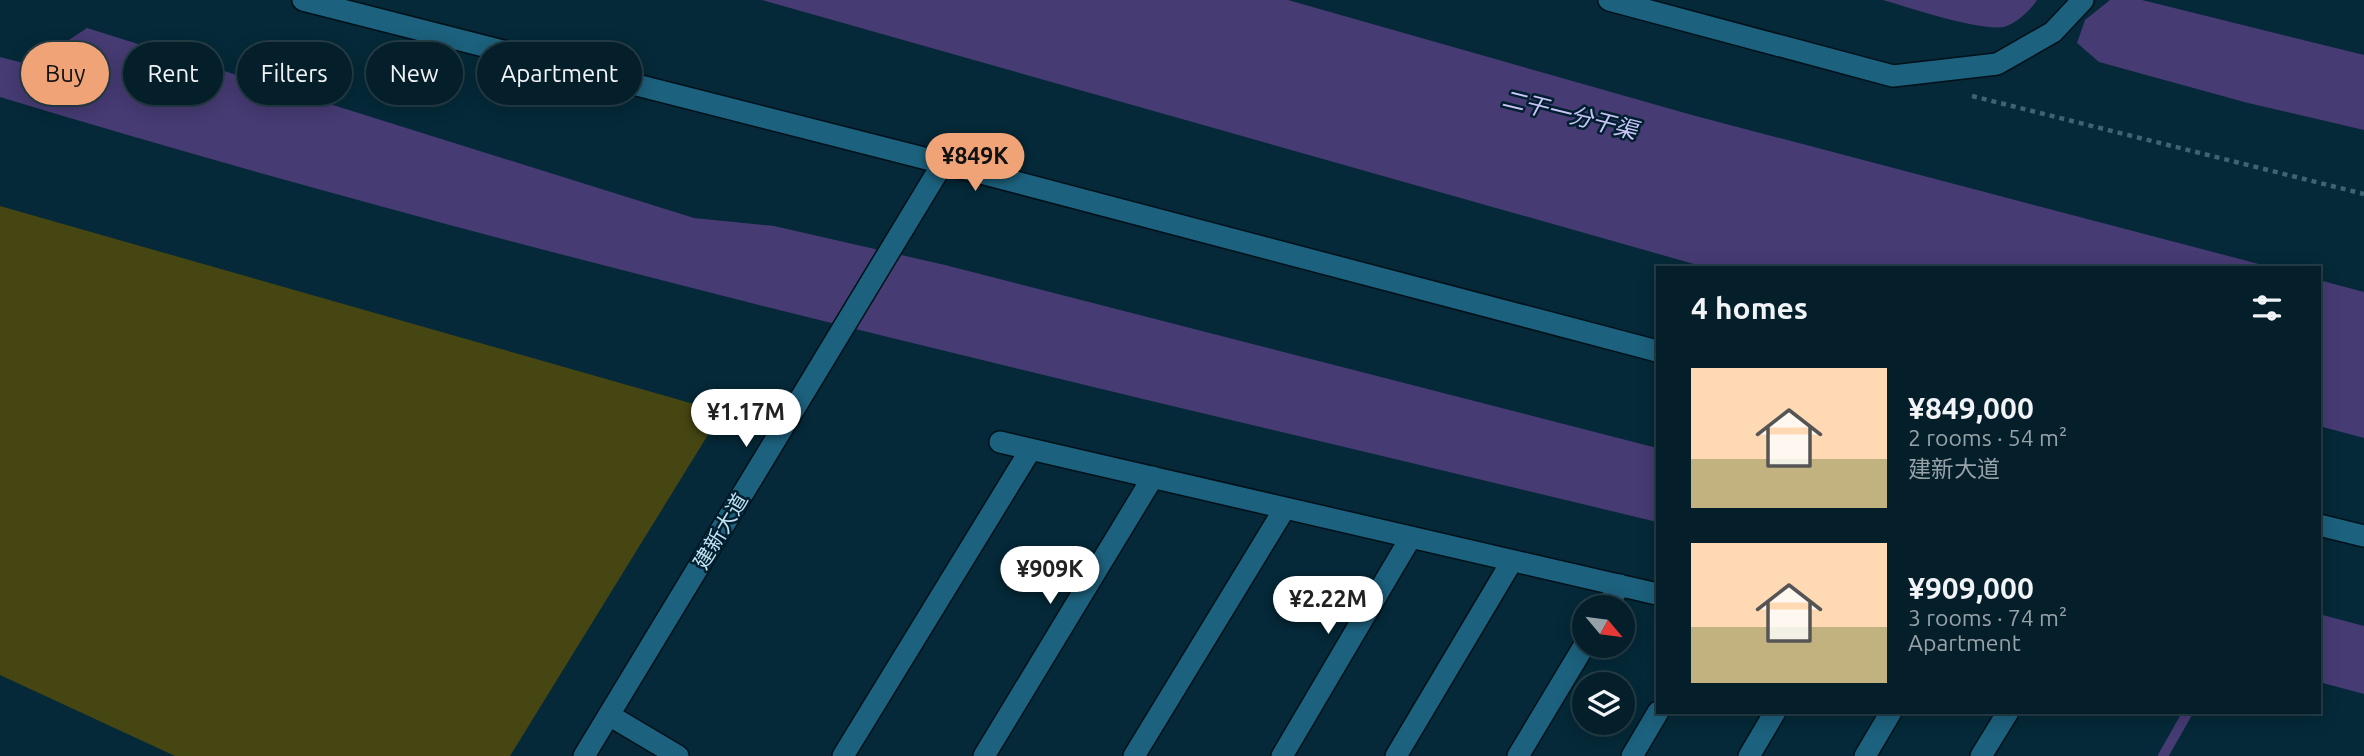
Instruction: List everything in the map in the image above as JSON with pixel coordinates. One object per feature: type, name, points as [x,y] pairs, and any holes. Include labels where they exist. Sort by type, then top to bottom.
[{"type":"street","points":[[303,0],[943,163],[1656,351]]},
{"type":"street","points":[[1609,0],[1893,76],[1997,64],[2053,32],[2083,0]]},
{"type":"street","name":"建新大道","points":[[584,756],[943,163]]},
{"type":"street","points":[[1000,442],[1656,594]]},
{"type":"street","points":[[843,756],[1031,449]]},
{"type":"street","points":[[984,756],[1153,477]]},
{"type":"street","points":[[1134,756],[1285,508]]},
{"type":"street","points":[[2321,525],[2364,536]]},
{"type":"street","points":[[1282,756],[1411,537]]},
{"type":"street","points":[[1396,756],[1512,561]]},
{"type":"street","points":[[1614,595],[1620,585]]},
{"type":"street","points":[[1518,756],[1577,658]]},
{"type":"street","points":[[1632,756],[1657,714]]},
{"type":"street","points":[[1749,756],[1774,714]]},
{"type":"street","points":[[1865,756],[1890,714]]},
{"type":"street","points":[[1982,756],[2007,714]]},
{"type":"street","points":[[609,715],[678,756]]},
{"type":"path","points":[[1960,93],[2364,194]]},
{"type":"shaded area","points":[[0,206],[722,412],[510,756],[175,756],[0,675]]},
{"type":"water","name":"二干一分干渠","points":[[762,0],[1288,0],[1692,115],[2266,266],[1701,266]]},
{"type":"water","points":[[1883,0],[2037,0],[2013,23],[2004,27],[1992,27],[1944,18]]},
{"type":"water","points":[[2110,0],[2142,0],[2364,55],[2364,130],[2248,103],[2099,62],[2077,43],[2085,20]]},
{"type":"water","points":[[87,28],[132,42],[123,42],[123,105],[223,105],[223,71],[237,75],[237,105],[333,105],[694,218],[774,226],[945,265],[1656,448],[1656,522],[618,269],[205,157],[27,105],[109,105],[109,42],[66,42]]},
{"type":"water","points":[[0,57],[21,62],[21,103],[0,97]]},
{"type":"water","points":[[2321,281],[2364,292],[2364,438],[2321,427]]},
{"type":"water","points":[[2321,615],[2364,626],[2364,694],[2321,683]]},
{"type":"waterway","points":[[2163,756],[2187,714]]}]
